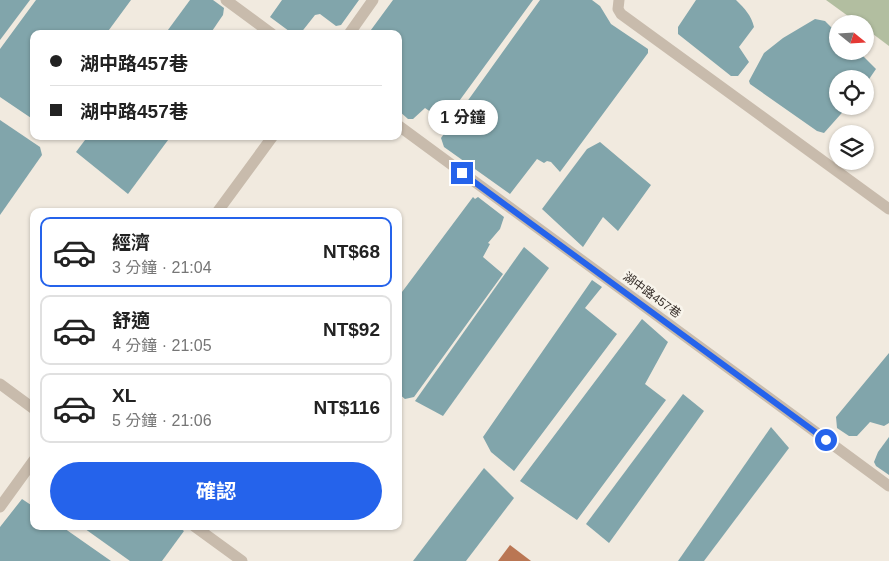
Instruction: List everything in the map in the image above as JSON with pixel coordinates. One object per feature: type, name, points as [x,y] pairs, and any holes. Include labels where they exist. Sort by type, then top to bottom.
[{"type":"street","points":[[226,0],[267,30]]},
{"type":"street","points":[[352,30],[373,0]]},
{"type":"street","points":[[619,0],[618,9],[621,14],[889,210]]},
{"type":"street","name":"湖中路457巷","points":[[402,128],[889,486]]},
{"type":"street","points":[[220,208],[270,140]]},
{"type":"street","points":[[0,384],[30,406]]},
{"type":"street","points":[[0,507],[30,466]]},
{"type":"street","points":[[199,530],[242,561]]},
{"type":"green space","points":[[826,0],[889,0],[889,46],[874,35],[874,15],[847,15]]},
{"type":"water","points":[[0,0],[30,0],[0,40]]},
{"type":"water","points":[[36,0],[131,0],[109,30],[30,30],[30,117],[0,97],[0,49]]},
{"type":"water","points":[[190,0],[213,0],[224,8],[223,15],[213,30],[168,30]]},
{"type":"water","points":[[282,0],[359,0],[341,25],[336,26],[320,14],[315,15],[303,30],[288,30],[270,17]]},
{"type":"water","points":[[393,0],[533,0],[446,119],[438,117],[425,108],[413,119],[408,119],[402,114],[402,30],[371,30]]},
{"type":"water","points":[[540,0],[592,0],[600,6],[611,24],[648,49],[648,53],[560,172],[551,162],[547,161],[544,163],[537,159],[510,194],[444,147],[441,138]]},
{"type":"water","points":[[696,0],[736,0],[745,9],[753,23],[754,27],[739,47],[749,62],[738,76],[731,76],[678,34],[678,27]]},
{"type":"water","points":[[815,19],[825,21],[829,25],[829,60],[867,60],[876,69],[874,72],[874,70],[829,70],[829,115],[840,115],[829,125],[824,133],[817,131],[750,84],[749,81],[764,53],[783,38]]},
{"type":"water","points":[[0,120],[40,147],[42,155],[0,215]]},
{"type":"water","points":[[85,140],[168,140],[128,194],[76,152]]},
{"type":"water","points":[[600,142],[651,185],[618,231],[603,217],[583,247],[542,209],[587,149]]},
{"type":"water","points":[[473,197],[475,199],[478,197],[504,217],[500,229],[488,243],[490,244],[483,257],[503,274],[414,397],[405,399],[402,396],[402,292]]},
{"type":"water","points":[[524,247],[549,268],[443,416],[415,401]]},
{"type":"water","points":[[592,280],[602,287],[585,308],[617,334],[514,471],[491,452],[483,437]]},
{"type":"water","points":[[642,319],[668,342],[645,384],[666,400],[577,520],[520,481]]},
{"type":"water","points":[[889,353],[889,423],[884,426],[870,422],[857,436],[849,436],[837,428],[836,417]]},
{"type":"water","points":[[683,394],[704,411],[609,543],[586,524]]},
{"type":"water","points":[[771,427],[789,448],[704,561],[678,561]]},
{"type":"water","points":[[889,437],[889,475],[876,466],[874,462],[878,452]]},
{"type":"water","points":[[484,468],[514,498],[466,561],[413,561]]},
{"type":"water","points":[[22,499],[30,504],[30,530],[67,530],[111,561],[0,561],[0,527]]},
{"type":"water","points":[[87,530],[184,531],[162,561],[130,561]]},
{"type":"building","points":[[510,545],[531,561],[498,561]]},
{"type":"route","points":[[462,173],[826,440]]}]
